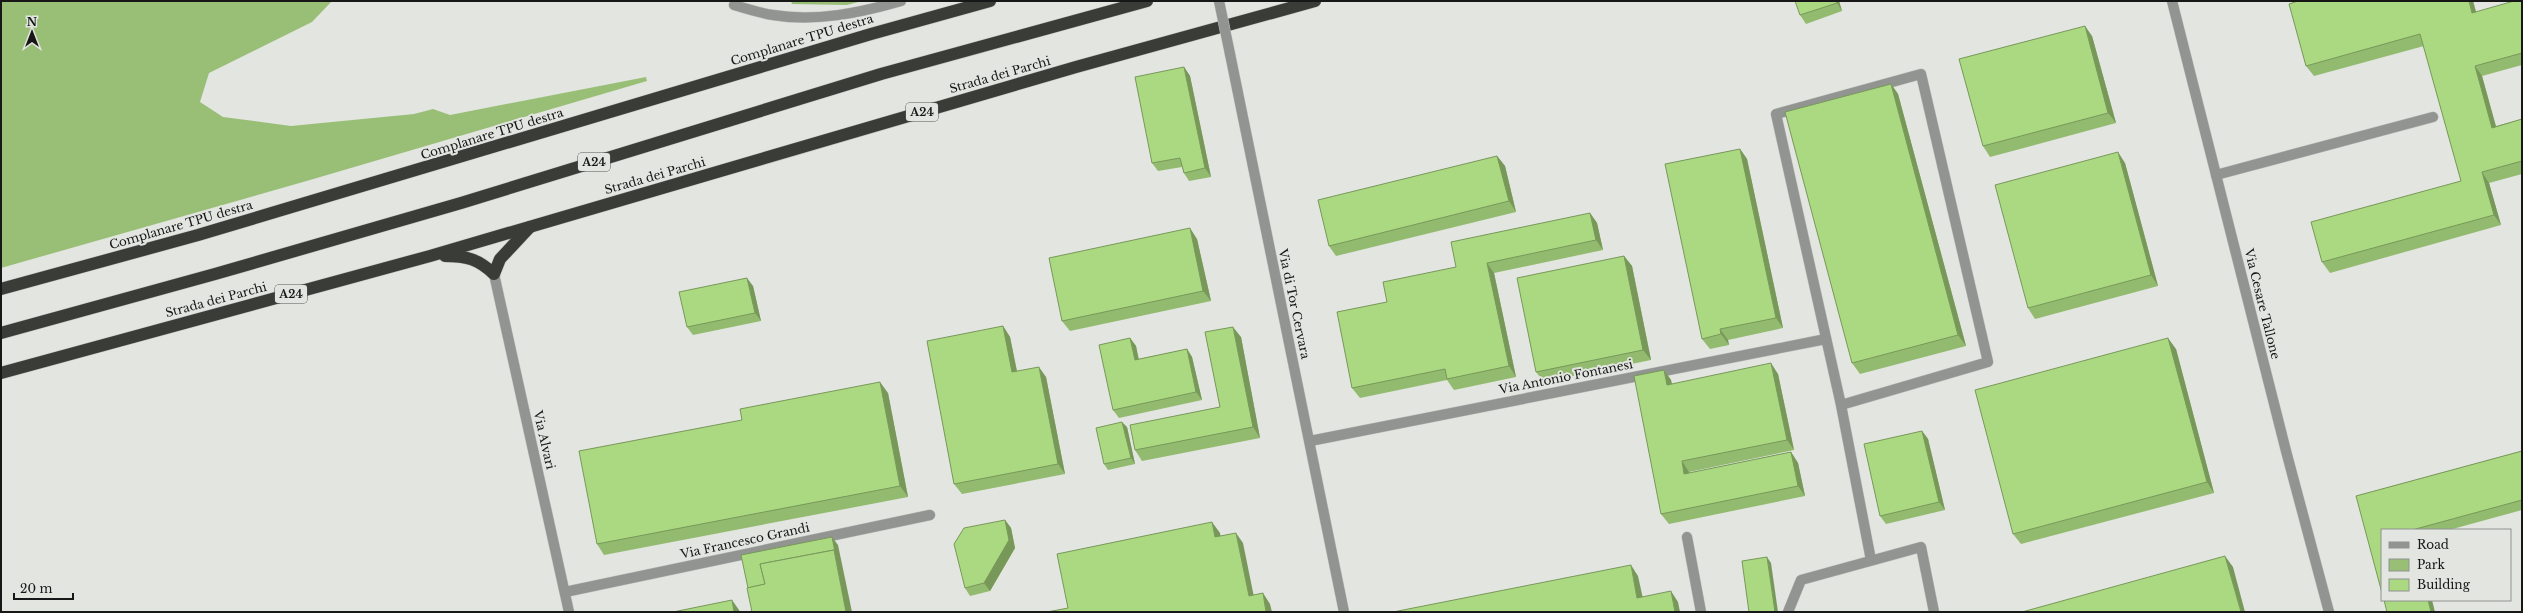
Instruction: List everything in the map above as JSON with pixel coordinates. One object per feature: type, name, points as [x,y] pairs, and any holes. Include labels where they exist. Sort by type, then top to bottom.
[{"type":"highway","name":"Complanare TPU destra","points":[[1,289],[220,229],[871,34],[990,1]]},
{"type":"highway","name":"Strada dei Parchi","points":[[1,333],[461,203],[881,74],[1147,1]]},
{"type":"highway","name":"Strada dei Parchi","points":[[1,373],[430,256],[1076,67],[1315,1]]},
{"type":"highway","points":[[430,256],[459,256],[480,261],[494,274],[500,259],[530,227]]},
{"type":"street","points":[[734,5],[773,15],[807,17],[853,14],[901,1]]},
{"type":"street","name":"Via di Tor Cervara","points":[[1219,1],[1344,612]]},
{"type":"street","name":"Via Cesare Tallone","points":[[2172,1],[2329,612]]},
{"type":"street","points":[[1841,405],[1988,362],[1921,74],[1776,114],[1841,405],[1870,560]]},
{"type":"street","points":[[2216,175],[2434,118]]},
{"type":"street","name":"Via Alvari","points":[[494,274],[569,612]]},
{"type":"street","name":"Via Antonio Fontanesi","points":[[1310,441],[1826,339]]},
{"type":"street","name":"Via Francesco Grandi","points":[[565,592],[930,515]]},
{"type":"street","points":[[1686,536],[1701,612]]},
{"type":"street","points":[[1788,612],[1801,580],[1921,547],[1934,612]]},
{"type":"green space","points":[[1,1],[332,1],[312,22],[209,73],[200,102],[223,117],[291,126],[414,114],[433,109],[450,115],[646,77],[647,81],[310,180],[1,268]]},
{"type":"green space","points":[[791,1],[862,1],[847,5],[792,4]]},
{"type":"building","points":[[1795,1],[1836,1],[1837,3],[1800,15]]},
{"type":"building","points":[[2298,1],[2469,1],[2472,13],[2514,1],[2522,1],[2522,53],[2475,66],[2492,128],[2522,119],[2522,161],[2482,172],[2494,215],[2322,262],[2311,222],[2461,181],[2420,34],[2306,66],[2289,4]]},
{"type":"building","points":[[2085,26],[2108,113],[1983,146],[1959,59]]},
{"type":"building","points":[[1184,67],[1205,168],[1184,173],[1180,158],[1152,163],[1135,77]]},
{"type":"building","points":[[1891,84],[1958,335],[1852,363],[1785,112]]},
{"type":"building","points":[[1740,149],[1776,318],[1720,329],[1721,334],[1702,339],[1665,164]]},
{"type":"building","points":[[2118,152],[2151,275],[2028,308],[1995,185]]},
{"type":"building","points":[[1497,156],[1509,201],[1329,246],[1318,200]]},
{"type":"building","points":[[1590,213],[1596,240],[1487,263],[1509,366],[1447,379],[1445,369],[1352,388],[1337,312],[1387,302],[1383,282],[1456,267],[1451,242]]},
{"type":"building","points":[[1190,228],[1203,291],[1062,321],[1049,258]]},
{"type":"building","points":[[1624,256],[1643,350],[1536,372],[1517,278]]},
{"type":"building","points":[[747,278],[755,313],[687,327],[679,292]]},
{"type":"building","points":[[1003,326],[1012,372],[1039,367],[1058,464],[954,484],[927,341]]},
{"type":"building","points":[[1233,327],[1253,427],[1135,450],[1130,425],[1220,407],[1205,332]]},
{"type":"building","points":[[1130,338],[1135,360],[1187,349],[1196,392],[1113,410],[1099,345]]},
{"type":"building","points":[[2168,338],[2207,482],[2013,534],[1975,390]]},
{"type":"building","points":[[1771,363],[1787,440],[1682,461],[1684,474],[1791,452],[1798,486],[1661,514],[1634,376],[1664,370],[1667,385]]},
{"type":"building","points":[[880,382],[900,486],[597,544],[579,451],[742,420],[740,409]]},
{"type":"building","points":[[1122,422],[1131,458],[1104,464],[1096,428]]},
{"type":"building","points":[[1922,431],[1939,502],[1880,516],[1864,444]]},
{"type":"building","points":[[2522,451],[2522,500],[2416,529],[2381,529],[2381,589],[2356,496]]},
{"type":"building","points":[[1005,520],[1009,540],[984,583],[965,588],[954,544],[964,528]]},
{"type":"building","points":[[1212,522],[1215,537],[1236,533],[1249,596],[1263,593],[1266,612],[1047,612],[1068,608],[1057,554]]},
{"type":"building","points":[[832,537],[835,552],[834,550],[760,564],[765,584],[748,588],[741,555]]},
{"type":"building","points":[[834,550],[846,612],[752,612],[747,588],[765,584],[760,564]]},
{"type":"building","points":[[2225,556],[2241,612],[2022,612]]},
{"type":"building","points":[[1767,557],[1775,612],[1749,612],[1742,561]]},
{"type":"building","points":[[1631,565],[1637,598],[1671,591],[1675,612],[1393,612]]},
{"type":"building","points":[[732,600],[734,612],[673,612]]},
{"type":"building","points":[[2384,601],[2428,601],[2431,612],[2387,612]]}]
